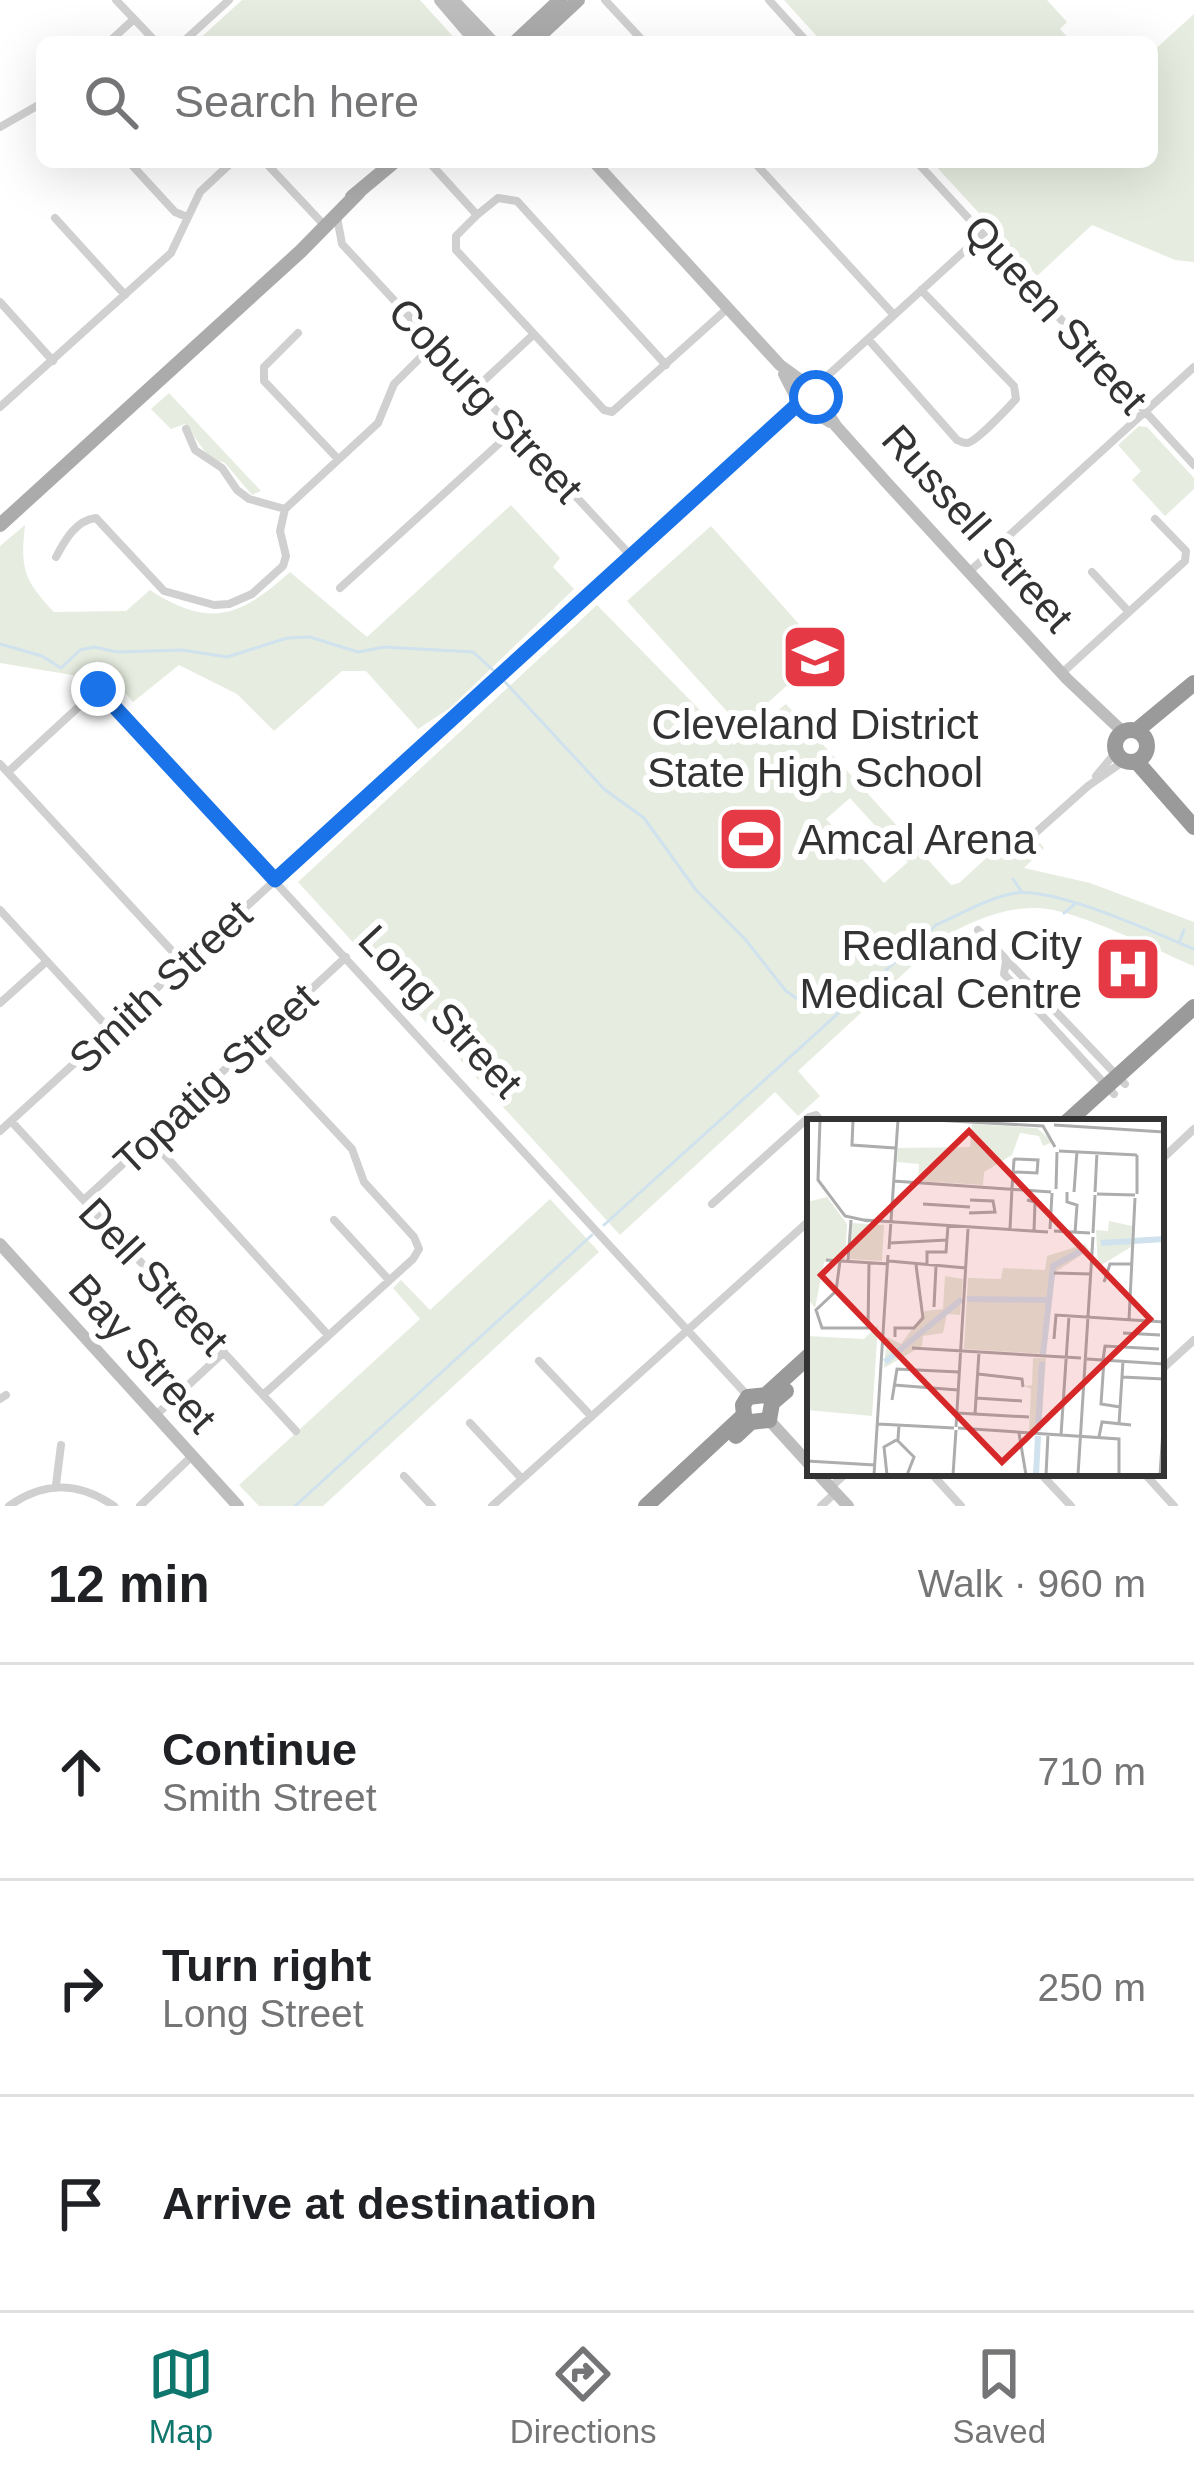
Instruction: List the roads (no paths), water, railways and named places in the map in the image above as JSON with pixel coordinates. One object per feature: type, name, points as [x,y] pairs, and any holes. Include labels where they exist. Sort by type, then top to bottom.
[{"type":"highway","points":[[1130,746],[1194,683]]},
{"type":"highway","points":[[1130,746],[1194,696]]},
{"type":"highway","name":"Russell Street","points":[[1130,746],[1194,814]]},
{"type":"highway","name":"Russell Street","points":[[1130,746],[1194,827]]},
{"type":"highway","points":[[1087,1119],[1194,1007]]},
{"type":"highway","points":[[1071,1119],[1194,1021]]},
{"type":"highway","points":[[660,1506],[807,1358]]},
{"type":"highway","points":[[646,1506],[807,1371]]},
{"type":"main road","points":[[440,0],[471,36]]},
{"type":"main road","points":[[453,0],[487,36]]},
{"type":"main road","points":[[521,36],[560,0]]},
{"type":"main road","points":[[539,36],[578,0]]},
{"type":"main road","points":[[0,525],[386,168]]},
{"type":"main road","name":"Russell Street","points":[[600,168],[1130,746]]},
{"type":"main road","name":"Bay Street","points":[[0,1244],[238,1506]]},
{"type":"main road","name":"Long Street","points":[[758,1409],[807,1462]]},
{"type":"main road","points":[[821,1476],[848,1506]]},
{"type":"street","points":[[116,0],[150,36]]},
{"type":"street","points":[[190,36],[229,0]]},
{"type":"street","points":[[605,0],[638,36]]},
{"type":"street","points":[[769,0],[802,36]]},
{"type":"street","points":[[116,36],[134,19]]},
{"type":"street","points":[[0,127],[36,107]]},
{"type":"street","points":[[134,168],[175,212],[187,217]]},
{"type":"street","points":[[0,406],[171,253],[200,192],[226,168]]},
{"type":"street","points":[[271,168],[342,244]]},
{"type":"street","points":[[434,168],[477,215]]},
{"type":"street","points":[[759,168],[894,315]]},
{"type":"street","name":"Queen Street","points":[[922,168],[1194,465]]},
{"type":"street","points":[[666,365],[517,201],[498,198],[456,236],[456,250],[604,410],[619,409],[728,308]]},
{"type":"street","points":[[308,208],[342,244]]},
{"type":"street","points":[[55,218],[124,295]]},
{"type":"street","name":"Smith Street","points":[[0,1132],[982,235]]},
{"type":"street","name":"Coburg Street","points":[[342,244],[632,556]]},
{"type":"street","points":[[868,339],[957,440],[976,440],[1010,407],[1016,394],[921,290]]},
{"type":"street","points":[[0,302],[52,361]]},
{"type":"street","points":[[298,333],[264,367],[264,381],[338,459]]},
{"type":"street","points":[[476,388],[534,334]]},
{"type":"street","points":[[56,557],[66,537],[86,520],[96,518],[171,596],[214,605],[251,594],[283,566],[286,556],[280,531],[285,509],[378,423],[394,384],[434,344]]},
{"type":"street","points":[[970,572],[1194,367]]},
{"type":"street","points":[[186,429],[195,450],[231,476],[237,490],[249,499],[285,509]]},
{"type":"street","points":[[340,588],[514,430]]},
{"type":"street","points":[[1065,676],[1186,556],[1182,545],[1155,519]]},
{"type":"street","points":[[1092,572],[1129,613]]},
{"type":"street","name":"Long Street","points":[[82,672],[758,1409]]},
{"type":"street","points":[[8,772],[98,689]]},
{"type":"street","points":[[1032,836],[1130,746]]},
{"type":"street","points":[[0,764],[184,964]]},
{"type":"street","points":[[0,910],[111,1031]]},
{"type":"street","points":[[978,930],[1042,996],[1116,1085]]},
{"type":"street","name":"Topatig Street","points":[[84,1200],[346,957]]},
{"type":"street","points":[[0,1003],[46,961]]},
{"type":"street","points":[[1006,961],[1004,974],[1030,1007],[1116,1085]]},
{"type":"street","points":[[1030,1007],[1042,996]]},
{"type":"street","points":[[254,1044],[352,1150],[364,1182],[418,1242],[417,1255],[263,1395]]},
{"type":"street","points":[[712,1204],[809,1117],[819,1119]]},
{"type":"street","name":"Dell Street","points":[[11,1121],[296,1431]]},
{"type":"street","points":[[1164,1157],[1194,1129]]},
{"type":"street","points":[[150,1139],[328,1335]]},
{"type":"street","points":[[334,1220],[389,1280]]},
{"type":"street","points":[[493,1506],[807,1223]]},
{"type":"street","points":[[1164,1367],[1194,1340]]},
{"type":"street","points":[[155,1416],[224,1352]]},
{"type":"street","points":[[539,1361],[591,1416]]},
{"type":"street","points":[[470,1424],[522,1479]]},
{"type":"street","points":[[56,1485],[61,1445]]},
{"type":"street","points":[[140,1506],[192,1456]]},
{"type":"street","points":[[404,1476],[432,1506]]},
{"type":"street","points":[[821,1506],[844,1476]]},
{"type":"street","points":[[934,1476],[961,1506]]},
{"type":"street","points":[[1043,1476],[1070,1506]]},
{"type":"street","points":[[1147,1476],[1174,1506]]},
{"type":"street","points":[[8,1506],[56,1485],[87,1491],[114,1506]]},
{"type":"waterway","points":[[0,644],[42,656],[61,668],[80,650],[94,647],[117,652],[182,650],[227,657],[287,638],[310,637],[358,652],[385,647],[473,652],[493,670]]},
{"type":"waterway","points":[[505,682],[604,789],[644,818],[696,890],[745,939],[786,991],[815,1011],[842,1010]]},
{"type":"waterway","points":[[1013,879],[1022,892]]},
{"type":"waterway","points":[[604,1225],[936,925],[994,899],[1032,893],[1104,912],[1194,949]]},
{"type":"waterway","points":[[1064,913],[1075,904]]},
{"type":"waterway","points":[[1179,943],[1184,930]]},
{"type":"waterway","points":[[295,1506],[592,1235]]},
{"type":"place","name":"Cleveland District State High School","points":[[815,657]]},
{"type":"place","name":"Amcal Arena","points":[[751,839]]},
{"type":"place","name":"Redland City Medical Centre","points":[[1128,969]]}]
